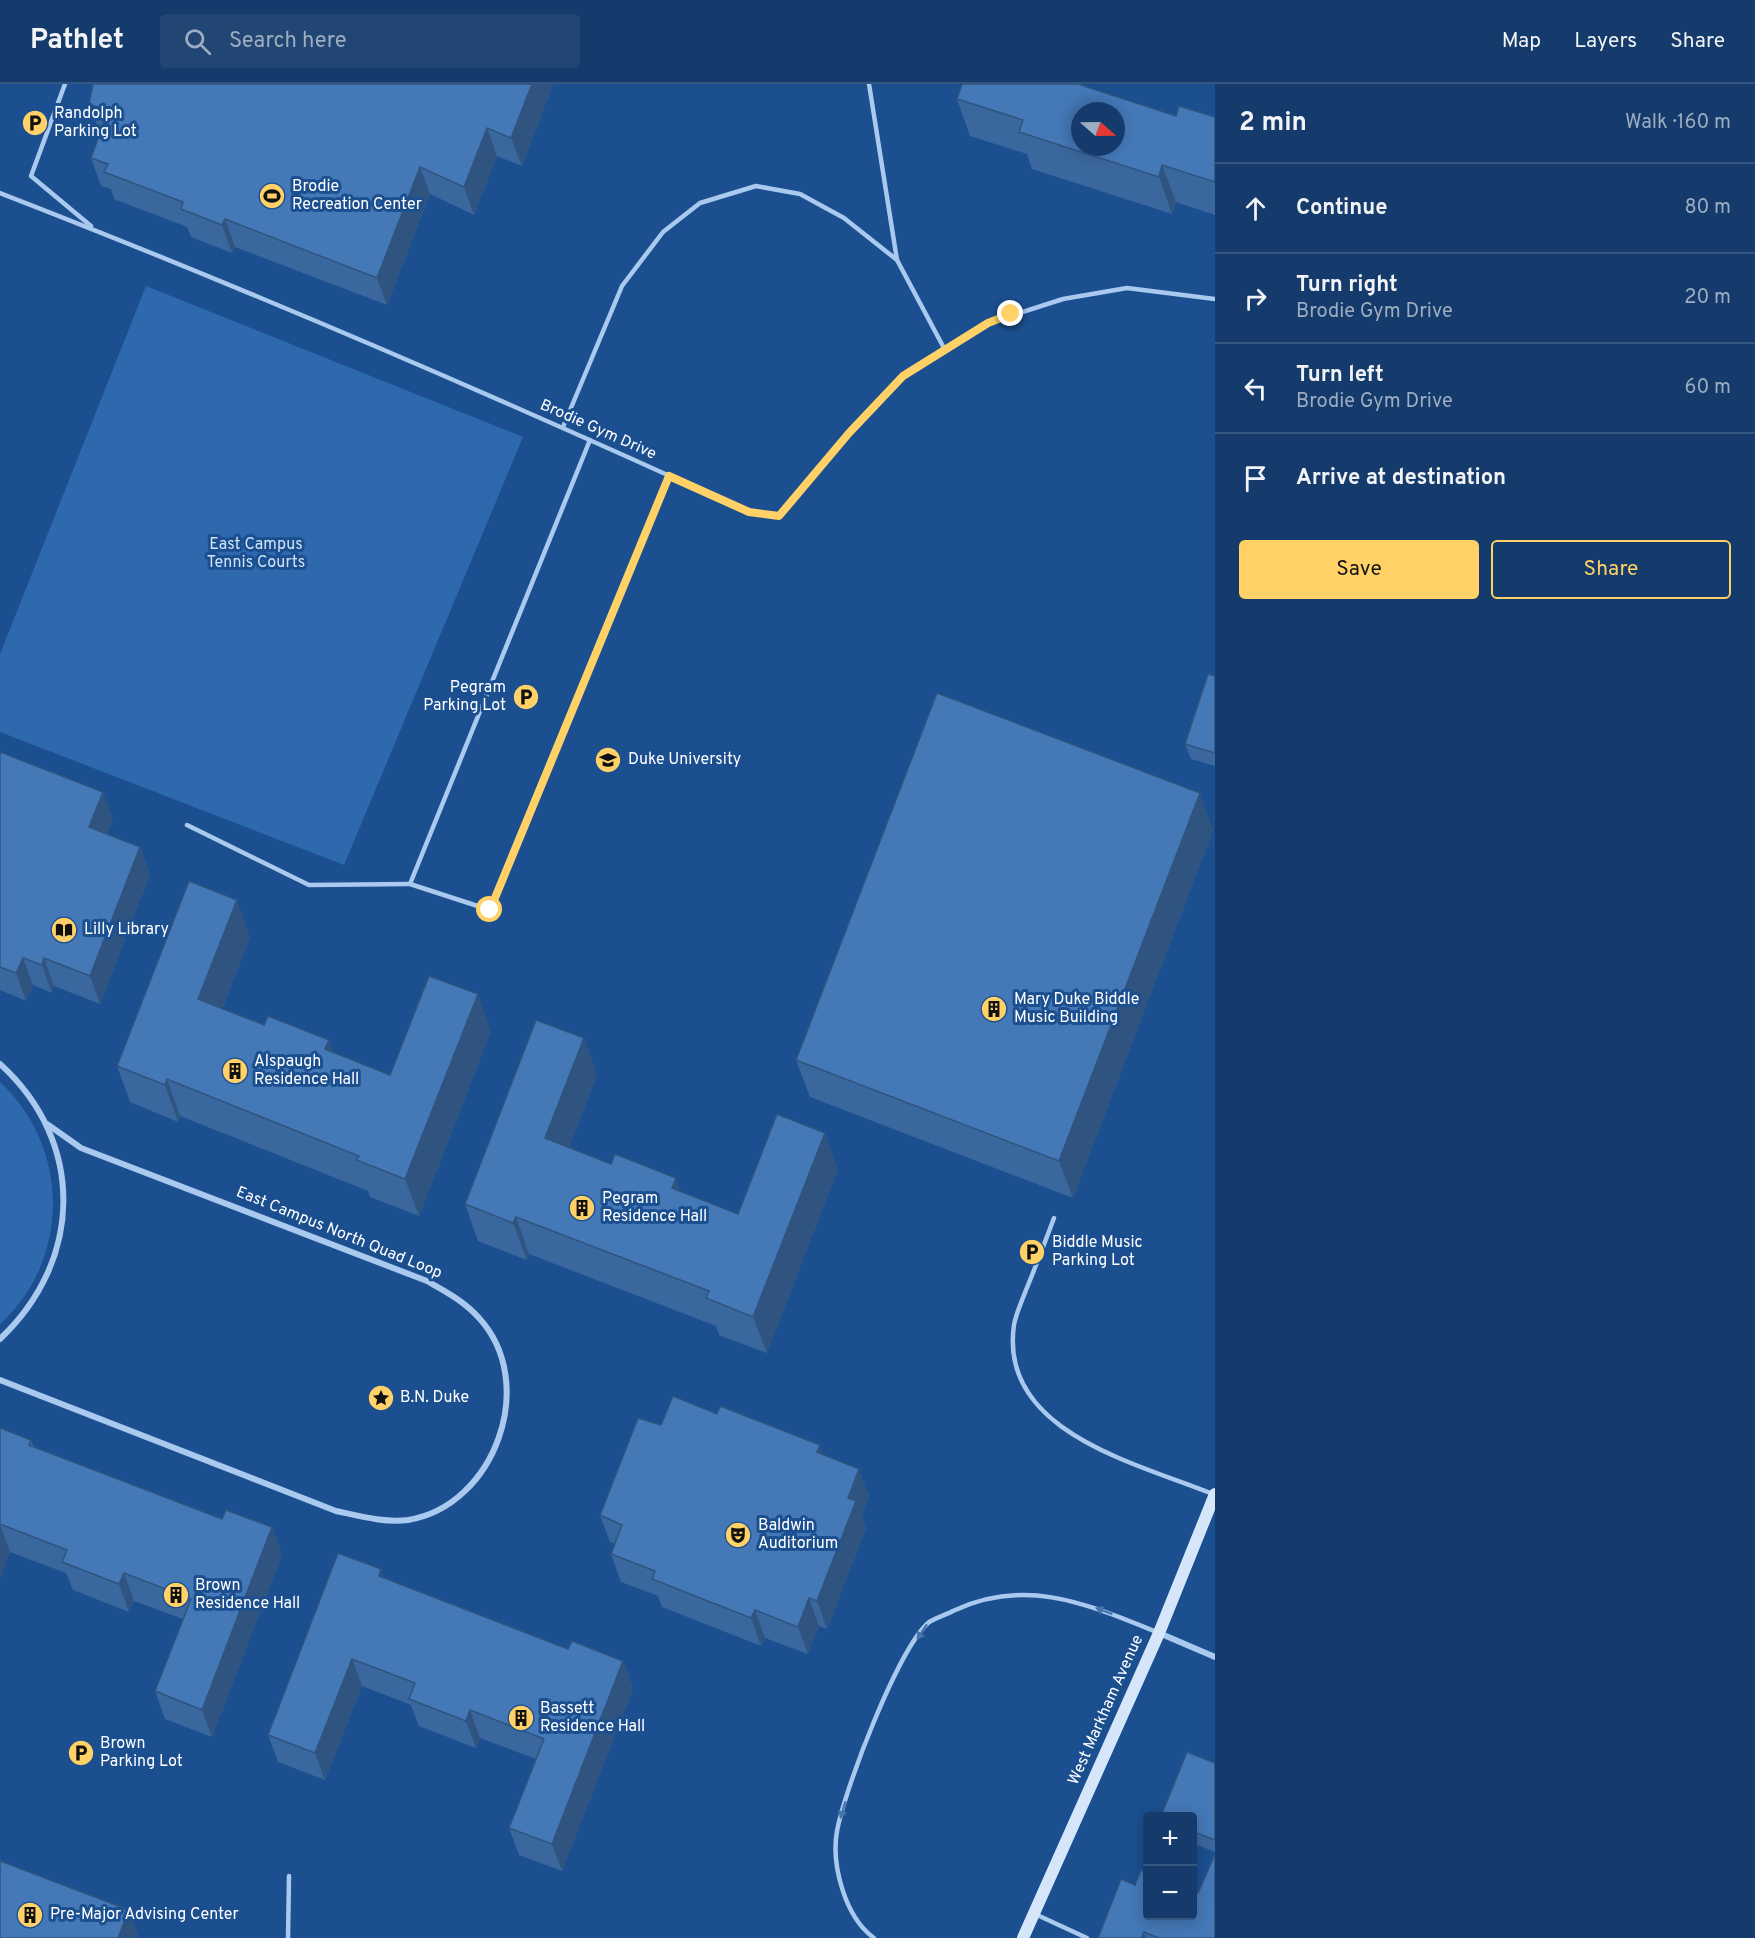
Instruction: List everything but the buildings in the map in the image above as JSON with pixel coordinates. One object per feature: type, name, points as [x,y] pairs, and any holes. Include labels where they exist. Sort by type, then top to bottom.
[{"type":"street","points":[[0,1064],[33,1100],[47,1124],[60,1167],[64,1196],[62,1228],[55,1259],[44,1285],[18,1322],[0,1339]]},
{"type":"street","name":"East Campus North Quad Loop","points":[[0,1380],[336,1511],[375,1519],[407,1520],[431,1514],[454,1501],[477,1478],[500,1439],[507,1402],[505,1376],[495,1344],[480,1319],[457,1298],[427,1281],[81,1148],[47,1124]]},
{"type":"street","name":"West Markham Avenue","points":[[1023,1938],[1158,1633],[1215,1494]]},
{"type":"street","points":[[1158,1633],[1215,1657]]},
{"type":"lane","points":[[65,84],[31,176],[95,230]]},
{"type":"lane","points":[[869,84],[897,260],[945,350]]},
{"type":"lane","points":[[563,428],[622,286],[663,232],[700,203],[756,186],[800,194],[844,218],[897,260]]},
{"type":"lane","name":"Brodie Gym Drive","points":[[0,193],[95,230],[563,428],[749,512],[779,516],[849,433],[903,376],[988,323],[1063,299],[1127,288],[1215,299]]},
{"type":"lane","points":[[410,884],[590,440]]},
{"type":"lane","points":[[187,825],[309,885],[410,884],[490,910],[669,476]]},
{"type":"lane","points":[[1054,1218],[1015,1321],[1014,1362],[1028,1391],[1049,1418],[1072,1436],[1106,1453],[1215,1494]]},
{"type":"lane","points":[[874,1938],[864,1932],[838,1884],[837,1832],[850,1787],[888,1689],[905,1658],[929,1623],[966,1605],[1008,1595],[1051,1595],[1098,1609],[1158,1633]]},
{"type":"lane","points":[[288,1938],[289,1876]]},
{"type":"lane","points":[[1033,1913],[1087,1938]]},
{"type":"green space","name":"East Campus Tennis Courts","points":[[146,286],[523,437],[344,865],[0,732],[0,654]]},
{"type":"green space","points":[[0,1082],[23,1108],[40,1138],[49,1170],[53,1203],[50,1236],[40,1268],[23,1298],[0,1324]]},
{"type":"place","name":"Randolph Parking Lot","points":[[35,123]]},
{"type":"place","name":"Brodie Recreation Center","points":[[272,196]]},
{"type":"place","name":"Pegram Parking Lot","points":[[526,697]]},
{"type":"place","name":"Duke University","points":[[608,760]]},
{"type":"place","name":"Lilly Library","points":[[64,930]]},
{"type":"place","name":"Mary Duke Biddle Music Building","points":[[994,1009]]},
{"type":"place","name":"Alspaugh Residence Hall","points":[[235,1071]]},
{"type":"place","name":"Pegram Residence Hall","points":[[582,1208]]},
{"type":"place","name":"Biddle Music Parking Lot","points":[[1032,1252]]},
{"type":"place","name":"B.N. Duke","points":[[381,1398]]},
{"type":"place","name":"Baldwin Auditorium","points":[[738,1535]]},
{"type":"place","name":"Brown Residence Hall","points":[[176,1595]]},
{"type":"place","name":"Bassett Residence Hall","points":[[521,1718]]},
{"type":"place","name":"Brown Parking Lot","points":[[81,1753]]},
{"type":"place","name":"Pre-Major Advising Center","points":[[30,1915]]},
{"type":"route","points":[[490,910],[669,476],[749,512],[779,516],[849,433],[903,376],[988,323],[1011,314]]}]
